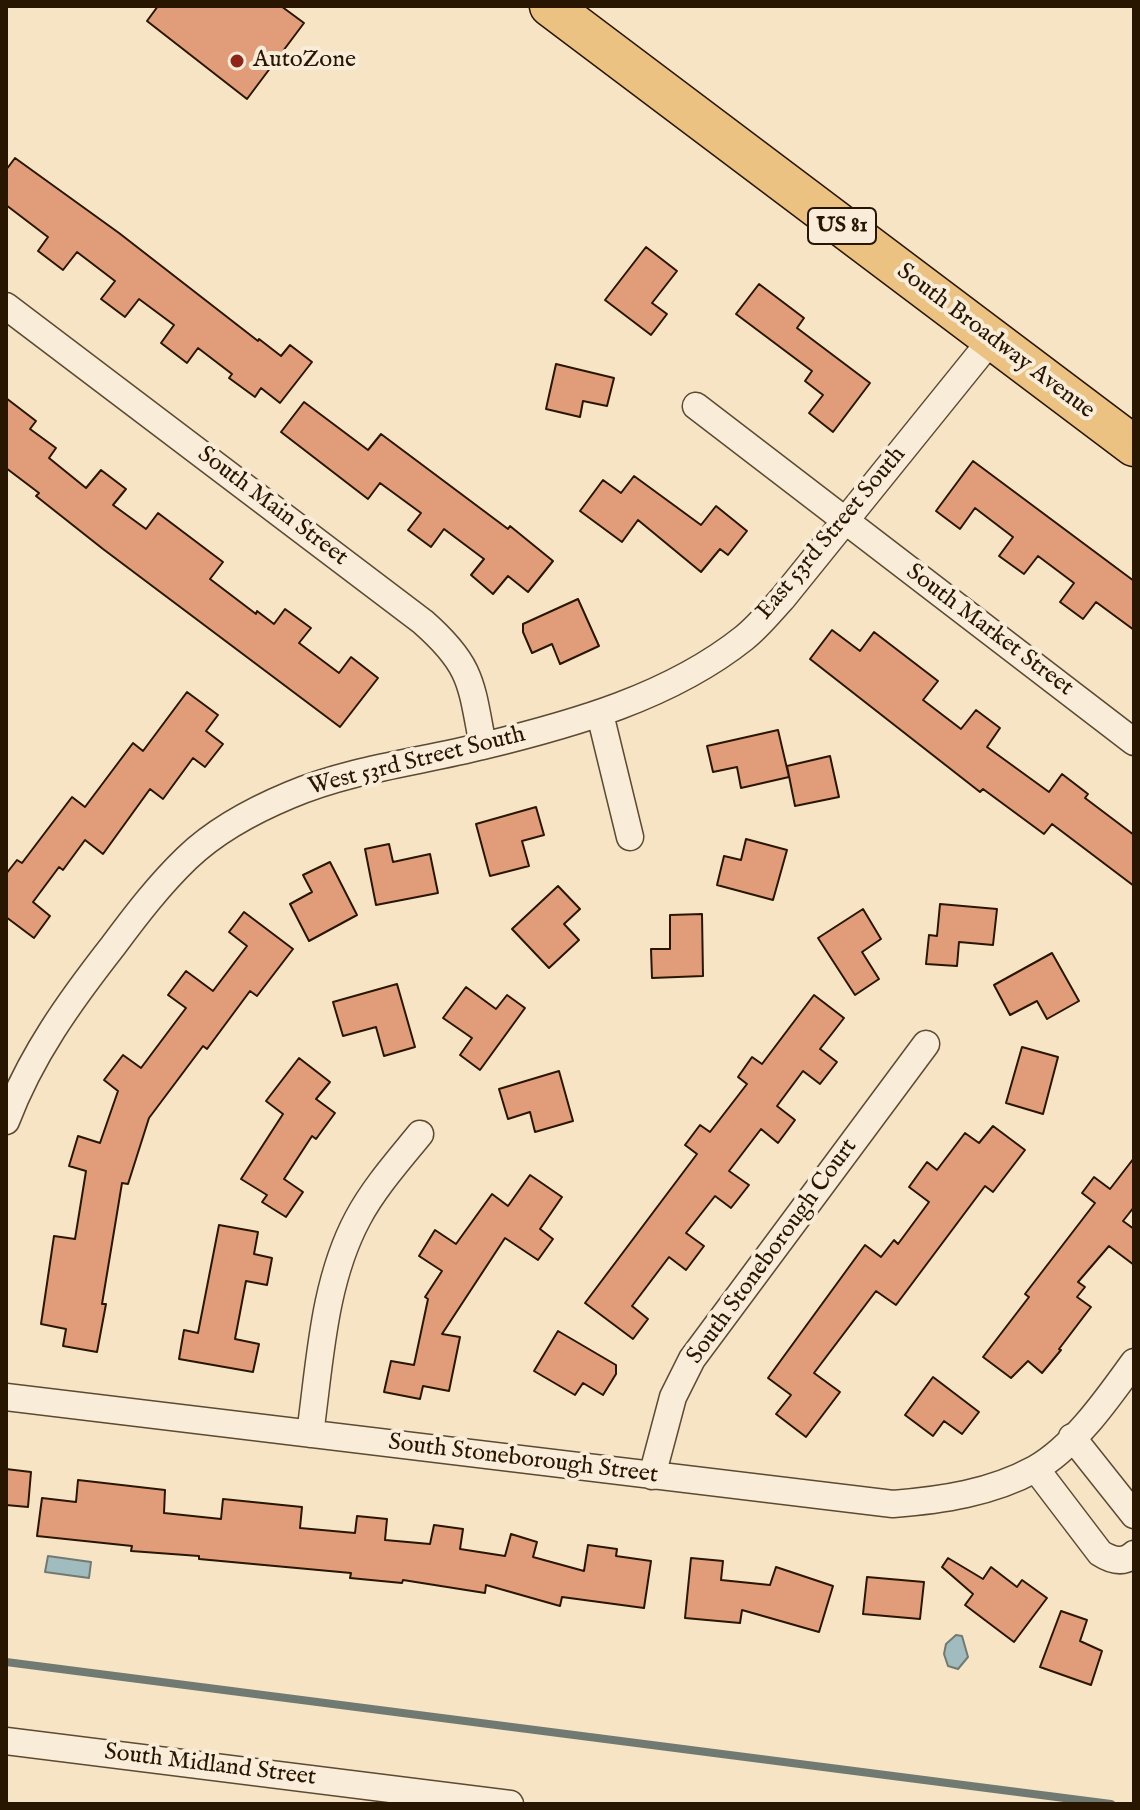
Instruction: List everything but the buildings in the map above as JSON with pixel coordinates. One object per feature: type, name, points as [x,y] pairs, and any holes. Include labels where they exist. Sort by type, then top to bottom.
[{"type":"main road","name":"South Broadway Avenue","points":[[550,6],[1134,446]]},
{"type":"street","name":"South Main Street","points":[[6,306],[423,622],[449,645],[470,681],[483,746]]},
{"type":"street","name":"East 53rd Street South","points":[[600,714],[690,674],[744,637],[782,599],[992,339]]},
{"type":"street","name":"South Market Street","points":[[696,406],[1134,742]]},
{"type":"street","name":"West 53rd Street South","points":[[6,1121],[33,1060],[52,1028],[152,896],[188,857],[221,832],[293,794],[370,769],[483,746],[600,714]]},
{"type":"street","points":[[600,714],[630,837]]},
{"type":"street","name":"South Stoneborough Court","points":[[652,1476],[673,1397],[692,1359],[926,1044]]},
{"type":"street","points":[[310,1434],[333,1283],[346,1243],[377,1189],[420,1134]]},
{"type":"street","name":"South Stoneborough Street","points":[[6,1397],[893,1504],[937,1501],[984,1490],[1036,1469],[1100,1408],[1134,1362]]},
{"type":"street","points":[[1072,1437],[1134,1515]]},
{"type":"street","points":[[1036,1469],[1100,1553],[1113,1560],[1129,1559],[1134,1554]]},
{"type":"street","name":"South Midland Street","points":[[6,1741],[312,1791],[510,1804]]},
{"type":"water","points":[[48,1556],[91,1562],[89,1578],[45,1572]]},
{"type":"water","points":[[956,1635],[962,1636],[968,1657],[958,1669],[948,1666],[944,1654],[946,1644]]},
{"type":"waterway","points":[[6,1662],[1111,1804]]},
{"type":"place","name":"AutoZone","points":[[237,61]]}]
